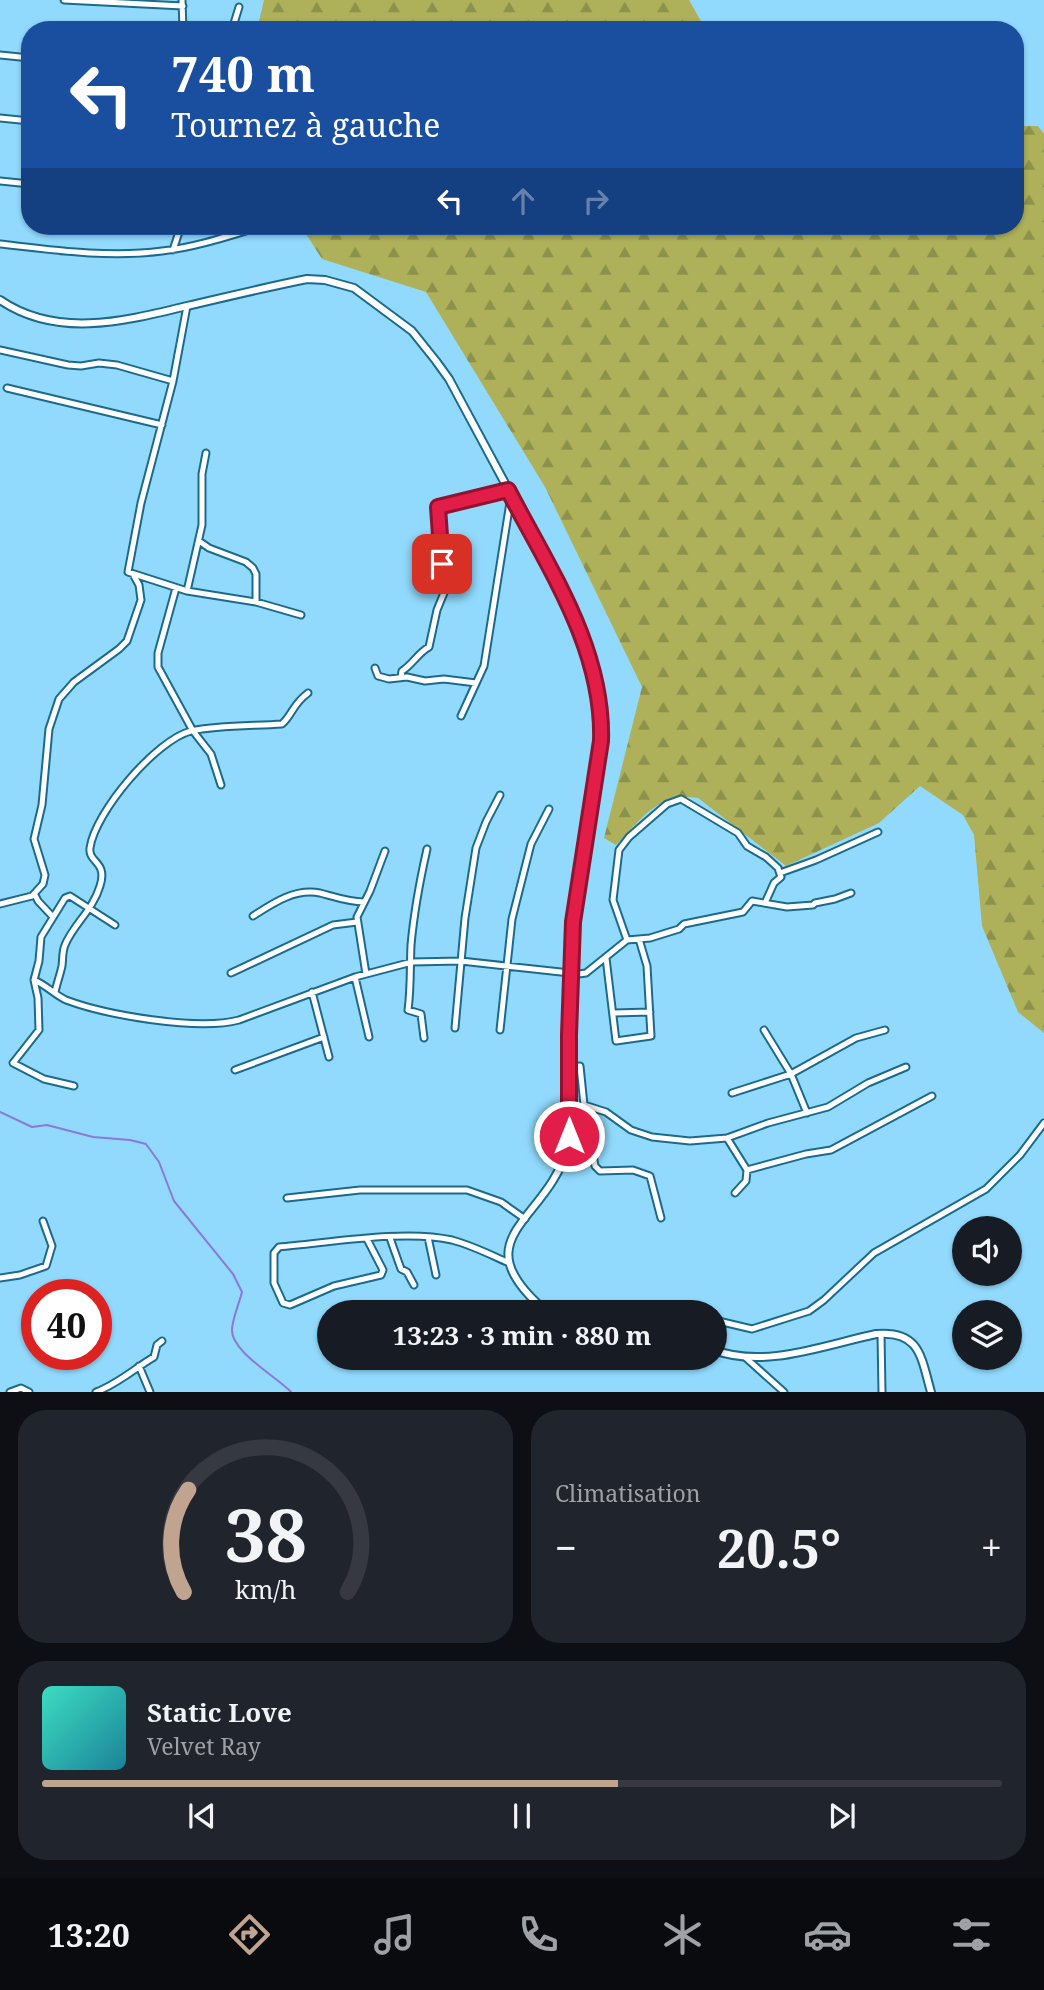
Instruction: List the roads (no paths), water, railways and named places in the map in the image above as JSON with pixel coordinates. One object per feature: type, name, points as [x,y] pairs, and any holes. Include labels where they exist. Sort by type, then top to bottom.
[{"type":"street","points":[[64,0],[183,3],[182,21]]},
{"type":"street","points":[[235,21],[239,7]]},
{"type":"street","points":[[0,55],[21,57]]},
{"type":"street","points":[[0,118],[21,120]]},
{"type":"street","points":[[0,180],[21,183]]},
{"type":"street","points":[[173,250],[178,235]]},
{"type":"street","points":[[0,244],[100,253],[137,253],[173,250],[232,235]]},
{"type":"street","points":[[0,300],[26,314],[81,324],[121,322],[307,279],[325,280],[354,288],[419,338],[449,379],[558,582],[581,634],[591,666],[601,720],[601,741],[576,896],[571,974],[569,1136],[565,1158],[555,1180],[509,1243],[507,1262],[511,1272],[534,1300]]},
{"type":"street","points":[[0,904],[35,894],[44,884],[45,875],[34,839],[43,805],[49,729],[59,699],[74,682],[127,641],[141,600],[139,585],[127,570],[173,380],[187,306]]},
{"type":"street","points":[[0,349],[68,365],[117,365],[173,380]]},
{"type":"street","points":[[7,388],[162,425]]},
{"type":"street","points":[[187,591],[202,525],[202,474],[206,453]]},
{"type":"street","points":[[401,677],[403,670],[429,647],[437,610],[446,590],[438,507],[510,493]]},
{"type":"street","points":[[461,716],[484,666],[510,493]]},
{"type":"street","points":[[199,541],[209,548],[246,562],[253,568],[256,574],[256,602]]},
{"type":"street","points":[[134,576],[187,591],[256,602],[301,615]]},
{"type":"street","points":[[176,588],[157,661],[160,675],[193,731],[211,754],[221,785]]},
{"type":"street","points":[[375,668],[378,676],[389,679],[401,677],[476,683]]},
{"type":"street","points":[[55,992],[64,948],[91,908],[102,880],[101,866],[90,855],[89,850],[101,816],[123,787],[169,741],[193,731],[282,724],[295,703],[308,693]]},
{"type":"street","points":[[455,1028],[464,918],[476,845],[500,795]]},
{"type":"street","points":[[627,940],[613,900],[619,850],[629,837],[667,804],[681,799],[738,833],[747,845],[778,867],[780,877],[774,883],[765,903]]},
{"type":"street","points":[[500,1030],[509,968],[512,919],[532,839],[549,809]]},
{"type":"street","points":[[780,873],[878,832]]},
{"type":"street","points":[[424,1038],[421,1014],[408,1011],[411,946],[427,849]]},
{"type":"street","points":[[366,974],[357,922],[359,911],[385,850]]},
{"type":"street","points":[[253,916],[287,896],[316,892],[351,902],[364,902]]},
{"type":"street","points":[[34,980],[66,999],[110,1012],[200,1024],[226,1023],[355,977],[412,962],[461,961],[571,974],[586,973],[627,940],[648,939],[673,931],[684,924],[745,912],[752,901],[787,907],[813,905],[815,902],[850,893]]},
{"type":"street","points":[[35,894],[53,917]]},
{"type":"street","points":[[74,1086],[44,1079],[13,1063],[39,1028],[38,998],[34,980],[41,937],[65,898],[70,896],[114,925]]},
{"type":"street","points":[[231,973],[333,925],[357,922]]},
{"type":"street","points":[[606,958],[616,1041],[651,1036],[647,966],[639,939]]},
{"type":"street","points":[[355,977],[369,1037]]},
{"type":"street","points":[[312,992],[329,1057]]},
{"type":"street","points":[[614,1013],[650,1012]]},
{"type":"street","points":[[764,1030],[792,1074],[807,1113]]},
{"type":"street","points":[[732,1093],[792,1074],[856,1038],[885,1030]]},
{"type":"street","points":[[235,1070],[324,1037]]},
{"type":"street","points":[[569,1067],[580,1066],[595,1166],[600,1171],[633,1170],[650,1176],[661,1219]]},
{"type":"street","points":[[584,1105],[606,1112],[631,1130],[652,1137],[690,1141],[727,1138],[768,1123],[828,1107],[868,1083],[906,1067]]},
{"type":"street","points":[[747,1170],[831,1150],[932,1096]]},
{"type":"street","points":[[727,1323],[752,1329],[809,1311],[874,1253],[986,1189],[1020,1155],[1044,1123]]},
{"type":"street","points":[[727,1138],[747,1170],[746,1181],[735,1193]]},
{"type":"street","points":[[287,1198],[360,1190],[467,1191],[501,1202],[525,1219]]},
{"type":"street","points":[[0,1278],[20,1275],[46,1266],[52,1246],[43,1221]]},
{"type":"street","points":[[367,1239],[383,1270],[381,1275],[334,1286],[290,1305],[283,1303],[274,1283],[275,1250],[279,1247],[367,1239],[428,1237],[455,1241],[507,1262]]},
{"type":"street","points":[[428,1237],[436,1275]]},
{"type":"street","points":[[390,1238],[401,1269],[407,1272],[414,1285]]},
{"type":"street","points":[[880,1334],[882,1391]]},
{"type":"street","points":[[727,1353],[746,1358],[801,1351],[880,1334],[894,1334],[912,1342],[920,1353],[931,1391]]},
{"type":"street","points":[[96,1391],[126,1377],[155,1356],[162,1341]]},
{"type":"street","points":[[746,1358],[785,1391]]},
{"type":"street","points":[[139,1366],[150,1391]]},
{"type":"street","points":[[10,1391],[21,1388],[29,1391]]},
{"type":"waterway","points":[[0,1112],[32,1127],[47,1125],[93,1137],[146,1144],[159,1162],[174,1201],[233,1274],[242,1292],[232,1329],[238,1346],[291,1392]]}]
